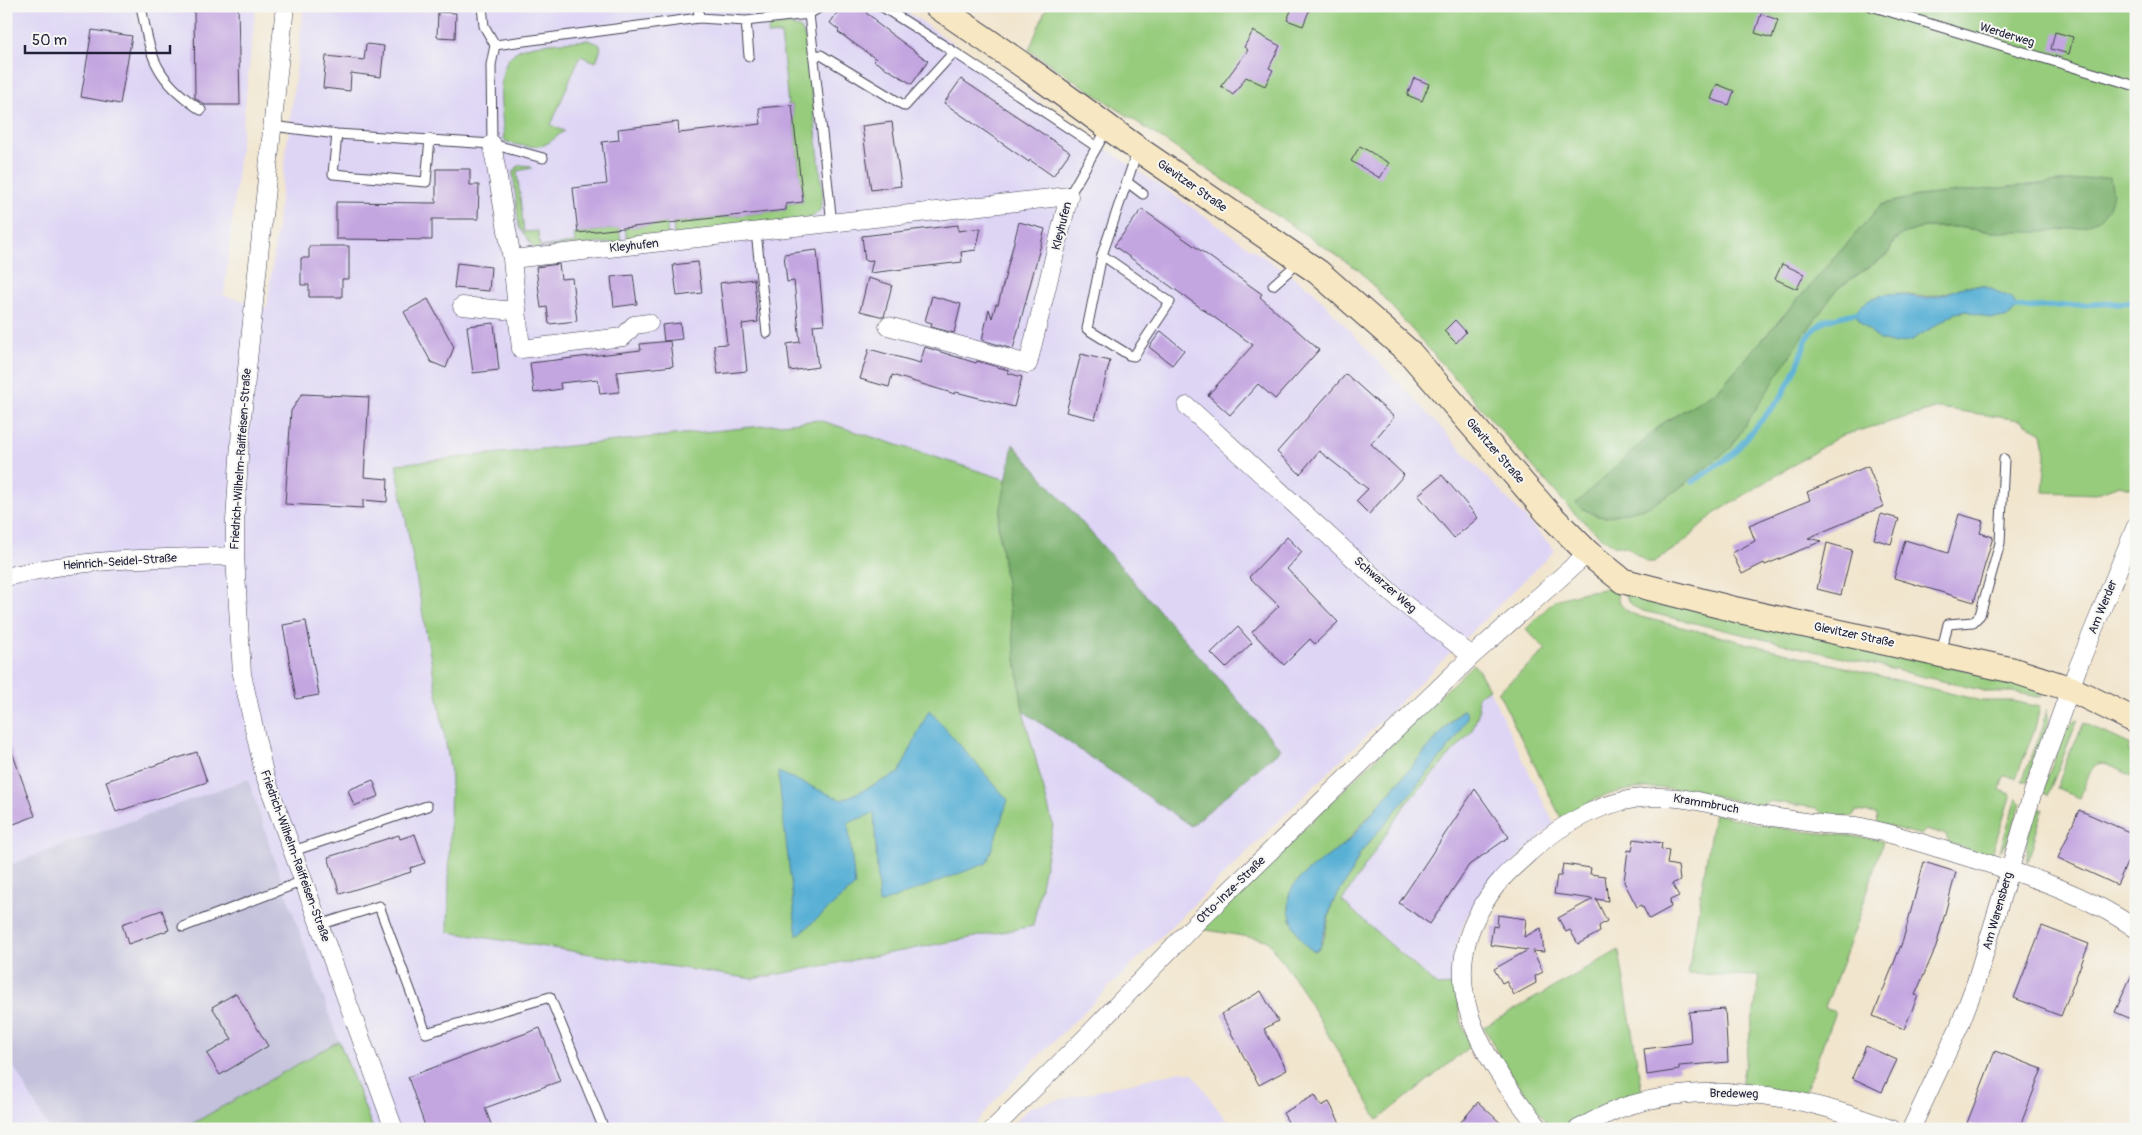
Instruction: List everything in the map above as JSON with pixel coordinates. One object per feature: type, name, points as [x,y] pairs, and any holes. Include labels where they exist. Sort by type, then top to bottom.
[{"type":"main road","name":"Gievitzer Straße","points":[[938,6],[1102,137],[1138,149],[1332,284],[1410,353],[1548,513],[1588,553],[1623,581],[1737,610],[2012,670],[2071,689],[2136,721]]},
{"type":"street","name":"Friedrich-Wilhelm-Raiffeisen-Straße","points":[[285,6],[241,427],[235,556],[242,674],[264,772],[394,1129]]},
{"type":"street","points":[[492,144],[512,259],[521,349],[623,336],[634,324],[648,322]]},
{"type":"street","name":"Kleyhufen","points":[[512,259],[1069,196],[1028,364],[888,326]]},
{"type":"street","points":[[462,306],[504,310],[516,309]]},
{"type":"street","name":"Schwarzer Weg","points":[[1187,406],[1398,599],[1472,656]]},
{"type":"street","name":"Am Werder","points":[[2071,689],[2136,526]]},
{"type":"street","points":[[1472,656],[1588,553]]},
{"type":"street","name":"Heinrich-Seidel-Straße","points":[[6,577],[42,568],[148,558],[235,556]]},
{"type":"street","name":"Otto-Inze-Straße","points":[[993,1129],[1196,924],[1472,656]]},
{"type":"street","name":"Am Warensberg","points":[[1911,1129],[1959,1027],[1972,994],[2032,795],[2071,689]]},
{"type":"street","name":"Krammbruch","points":[[1540,1129],[1496,1071],[1470,1020],[1463,984],[1466,946],[1472,924],[1488,896],[1500,880],[1537,846],[1586,814],[1629,800],[1653,797],[1676,798],[1820,824],[1855,826],[1887,832],[2038,880],[2111,911],[2136,929]]},
{"type":"street","name":"Bredeweg","points":[[1578,1129],[1629,1105],[1668,1097],[1732,1093],[1762,1094],[1805,1101],[1842,1111],[1891,1129]]},
{"type":"lane","points":[[141,6],[148,40],[159,72],[180,95],[202,110]]},
{"type":"lane","points":[[482,6],[484,26],[495,45],[491,65],[492,144]]},
{"type":"lane","points":[[698,6],[699,18]]},
{"type":"lane","points":[[495,45],[699,18],[746,21],[809,14],[822,6]]},
{"type":"lane","points":[[881,6],[954,52],[1102,137],[1069,196]]},
{"type":"lane","name":"Werderweg","points":[[1871,6],[2136,86]]},
{"type":"lane","points":[[809,14],[832,224]]},
{"type":"lane","points":[[746,21],[749,56]]},
{"type":"lane","points":[[814,56],[821,55],[905,106],[954,52]]},
{"type":"lane","points":[[272,126],[337,134],[492,144],[543,158]]},
{"type":"lane","points":[[337,134],[333,174],[426,182],[430,139]]},
{"type":"lane","points":[[1102,255],[1170,302],[1134,356],[1129,355],[1087,328],[1102,255],[1138,149]]},
{"type":"lane","points":[[1127,182],[1143,194]]},
{"type":"lane","points":[[756,232],[767,333]]},
{"type":"lane","points":[[1273,285],[1300,260]]},
{"type":"lane","points":[[1940,654],[1948,624],[1972,622],[1980,615],[2000,543],[2004,459]]},
{"type":"lane","points":[[293,851],[427,806]]},
{"type":"lane","points":[[183,927],[303,881]]},
{"type":"lane","points":[[319,926],[379,906],[426,1033],[550,997],[604,1129]]},
{"type":"shaded area","points":[[6,6],[256,6],[224,295],[162,279],[267,307],[304,6],[899,6],[1313,291],[1555,550],[1003,1091],[971,1129],[6,1129]]},
{"type":"shaded area","points":[[1489,689],[1554,824],[1482,891],[1464,922],[1455,950],[1455,985],[1437,986],[1341,901],[1405,805],[1472,731],[1479,711],[1477,697]]},
{"type":"shaded area","points":[[248,779],[284,888],[339,1041],[183,1129],[49,1129],[6,1053],[6,866]]},
{"type":"shaded area","points":[[1181,1071],[1193,1074],[1232,1129],[1007,1129],[1030,1107]]},
{"type":"green space","points":[[1047,6],[2136,6],[2136,489],[2119,485],[2095,494],[2043,492],[2046,455],[2042,433],[2019,420],[1939,408],[1840,436],[1714,514],[1683,543],[1654,562],[1647,562],[1627,547],[1614,545],[1602,538],[1573,512],[1360,271],[1029,50]],"holes":[[[2110,178],[1994,232],[1956,227],[1925,227],[1903,234],[1894,241],[1888,254],[1838,288],[1803,336],[1606,517],[1597,516],[1581,508],[1663,423],[1718,390],[1881,205],[1917,196]],[[1965,286],[1984,286],[1989,318],[1967,311],[1955,313],[1912,340],[1897,293],[1932,296]]]},
{"type":"green space","points":[[788,24],[801,29],[806,40],[823,196],[820,210],[813,217],[773,224],[766,221],[732,224],[727,229],[674,236],[673,223],[786,210],[786,204],[803,202],[792,105],[788,105],[781,34],[767,35],[769,27]]},
{"type":"green space","points":[[588,40],[599,44],[601,48],[596,62],[580,56],[551,125],[564,131],[540,146],[518,145],[504,140],[501,91],[505,66],[510,57],[519,50],[534,45]]},
{"type":"green space","points":[[520,165],[532,168],[517,171],[524,232],[538,231],[540,247],[575,243],[574,234],[619,228],[621,242],[534,248],[519,227],[513,173]]},
{"type":"green space","points":[[2110,177],[2113,193],[2109,208],[2099,220],[2078,228],[2045,232],[1994,232],[1956,227],[1925,227],[1903,234],[1894,241],[1888,254],[1838,288],[1803,336],[1730,449],[1677,490],[1648,507],[1606,517],[1598,516],[1581,508],[1576,503],[1663,423],[1718,390],[1881,205],[1917,196]]},
{"type":"green space","points":[[667,223],[668,237],[627,241],[625,228]]},
{"type":"green space","points":[[819,420],[1007,480],[998,524],[1023,711],[1053,825],[1033,926],[753,979],[448,932],[451,772],[396,464]]},
{"type":"green space","points":[[1013,444],[1281,749],[1191,826],[1023,711],[998,524]]},
{"type":"green space","points":[[1617,587],[1620,603],[1626,610],[1641,617],[1982,701],[2013,701],[2040,707],[2035,728],[2016,778],[2004,776],[2000,790],[2011,794],[1992,854],[1986,855],[1949,843],[1946,835],[1926,830],[1921,835],[1878,823],[1877,814],[1856,811],[1852,817],[1822,814],[1817,808],[1768,801],[1761,807],[1701,793],[1659,788],[1619,792],[1599,798],[1561,818],[1498,692],[1546,650],[1526,629],[1555,600],[1584,592]]},
{"type":"green space","points":[[1624,592],[2010,680],[2039,692],[2043,696],[2037,697],[2013,692],[1989,692],[1643,611],[1631,604]]},
{"type":"green space","points":[[1473,664],[1489,689],[1477,697],[1479,711],[1472,731],[1405,805],[1342,901],[1437,986],[1455,985],[1461,1022],[1471,1046],[1378,1120],[1299,985],[1267,940],[1201,929]],"holes":[[[1463,710],[1455,740],[1360,853],[1352,872],[1332,904],[1324,939],[1320,947],[1315,951],[1291,920],[1289,896],[1297,882],[1347,841],[1459,712]]]},
{"type":"green space","points":[[2047,709],[2049,723],[2028,781],[2022,781],[2042,730]]},
{"type":"green space","points":[[2078,719],[2048,795],[2042,792],[2063,736],[2067,728]]},
{"type":"green space","points":[[2084,723],[2131,745],[2128,751],[2134,754],[2136,750],[2136,779],[2105,763],[2094,767],[2089,774],[2080,798],[2057,789],[2066,761]]},
{"type":"green space","points":[[2016,798],[2021,804],[2007,843],[2000,851]]},
{"type":"green space","points":[[2037,809],[2043,809],[2028,862],[2026,842]]},
{"type":"green space","points":[[1714,813],[1781,828],[1883,841],[1857,924],[1825,1008],[1835,1012],[1804,1094],[1741,1086],[1760,976],[1688,974]]},
{"type":"green space","points":[[1619,950],[1642,1093],[1614,1101],[1568,1125],[1555,1127],[1546,1122],[1504,1065],[1484,1027]]},
{"type":"green space","points":[[339,1041],[373,1129],[183,1129]]},
{"type":"water","points":[[1965,286],[1984,286],[2012,298],[2017,308],[2006,318],[1989,318],[1967,311],[1955,313],[1912,340],[1895,344],[1880,340],[1860,322],[1855,313],[1869,300],[1880,295],[1900,294],[1929,298]]},
{"type":"water","points":[[929,710],[1008,800],[987,863],[879,904],[874,813],[848,823],[855,886],[797,936],[778,772],[842,800],[899,773]]},
{"type":"water","points":[[1463,710],[1466,712],[1467,717],[1455,740],[1360,853],[1352,872],[1332,904],[1320,947],[1315,951],[1309,948],[1299,936],[1289,910],[1288,903],[1292,888],[1305,873],[1352,837]]},
{"type":"building","points":[[194,6],[238,6],[240,105],[205,105],[195,98]]},
{"type":"building","points":[[842,6],[870,6],[866,13],[876,20],[875,22],[928,61],[912,84],[874,61],[876,59],[838,32],[839,30],[830,23]]},
{"type":"building","points":[[1293,6],[1311,6],[1303,26],[1287,20]]},
{"type":"building","points":[[438,12],[456,13],[455,38],[437,37]]},
{"type":"building","points":[[1761,14],[1778,20],[1772,38],[1755,33]]},
{"type":"building","points":[[92,30],[132,36],[120,104],[81,97]]},
{"type":"building","points":[[1253,31],[1280,46],[1269,68],[1273,70],[1265,86],[1246,77],[1233,95],[1221,86],[1248,50],[1244,47]]},
{"type":"building","points":[[2055,32],[2073,37],[2069,54],[2051,49]]},
{"type":"building","points":[[366,44],[384,46],[381,77],[351,73],[350,91],[323,88],[326,56],[364,60]]},
{"type":"building","points":[[1414,78],[1429,84],[1422,101],[1407,95]]},
{"type":"building","points":[[961,79],[1070,152],[1053,176],[1030,160],[1029,162],[944,103]]},
{"type":"building","points":[[1717,84],[1734,91],[1729,105],[1711,99]]},
{"type":"building","points":[[792,105],[803,202],[786,204],[786,210],[578,233],[573,188],[607,184],[602,142],[619,140],[618,129],[678,122],[679,133],[761,124],[759,108]]},
{"type":"building","points":[[892,122],[901,186],[871,190],[862,126]]},
{"type":"building","points":[[1360,146],[1389,163],[1380,178],[1351,161]]},
{"type":"building","points":[[436,169],[470,169],[470,185],[479,185],[478,219],[432,219],[432,240],[336,239],[336,202],[436,203]]},
{"type":"building","points":[[1142,209],[1262,294],[1260,297],[1319,350],[1275,399],[1258,384],[1230,415],[1208,395],[1253,345],[1114,246]]},
{"type":"building","points":[[1019,222],[1045,229],[1013,349],[982,340],[989,309],[992,318],[996,304],[998,305]]},
{"type":"building","points":[[958,225],[958,231],[981,228],[976,250],[961,252],[962,262],[870,273],[873,260],[865,261],[862,236]]},
{"type":"building","points":[[309,246],[349,246],[349,279],[342,279],[342,297],[309,297],[309,285],[301,285],[301,258],[309,258]]},
{"type":"building","points":[[817,250],[824,324],[813,325],[818,367],[790,371],[787,344],[800,342],[794,281],[787,282],[784,254]]},
{"type":"building","points":[[698,262],[702,293],[677,296],[673,265]]},
{"type":"building","points":[[457,263],[491,267],[489,291],[454,288]]},
{"type":"building","points":[[559,264],[561,279],[572,278],[577,321],[549,324],[547,307],[541,308],[536,267]]},
{"type":"building","points":[[1782,264],[1804,274],[1797,289],[1775,279]]},
{"type":"building","points":[[633,275],[637,304],[614,307],[611,277]]},
{"type":"building","points":[[868,278],[892,285],[884,317],[860,311]]},
{"type":"building","points":[[754,279],[758,322],[742,324],[747,371],[718,374],[714,345],[727,344],[720,283]]},
{"type":"building","points":[[932,296],[961,304],[954,333],[931,327],[932,323],[925,321]]},
{"type":"building","points":[[428,299],[454,347],[446,368],[431,362],[404,312]]},
{"type":"building","points":[[1455,320],[1466,332],[1456,343],[1444,331]]},
{"type":"building","points":[[494,323],[499,370],[473,373],[467,326]]},
{"type":"building","points":[[680,323],[682,339],[664,341],[662,325]]},
{"type":"building","points":[[1161,331],[1184,350],[1172,365],[1149,347]]},
{"type":"building","points":[[670,341],[673,366],[617,372],[619,392],[600,394],[598,379],[560,383],[561,389],[534,393],[530,363],[641,350],[640,344]]},
{"type":"building","points":[[925,347],[976,363],[977,361],[1008,370],[1008,373],[1022,377],[1014,407],[956,392],[955,394],[892,375],[889,387],[860,379],[869,349],[920,363]]},
{"type":"building","points":[[1081,354],[1110,361],[1095,419],[1066,412]]},
{"type":"building","points":[[1346,374],[1394,417],[1371,444],[1404,475],[1369,514],[1356,501],[1368,489],[1319,451],[1300,474],[1277,452]]},
{"type":"building","points":[[302,394],[369,397],[364,477],[388,479],[387,502],[363,500],[363,508],[285,504],[291,411]]},
{"type":"building","points":[[1868,466],[1884,506],[1808,538],[1822,541],[1765,565],[1764,563],[1742,574],[1732,553],[1755,541],[1749,525],[1810,500],[1807,492]]},
{"type":"building","points":[[1442,475],[1478,518],[1454,538],[1418,495]]},
{"type":"building","points":[[1881,514],[1899,519],[1891,544],[1874,539]]},
{"type":"building","points":[[1959,514],[1983,521],[1980,533],[1993,537],[1974,602],[1894,578],[1905,540],[1948,553]]},
{"type":"building","points":[[1287,537],[1302,552],[1287,569],[1338,622],[1315,644],[1310,639],[1284,665],[1252,632],[1279,606],[1249,577]]},
{"type":"building","points":[[1827,543],[1852,550],[1841,595],[1817,589]]},
{"type":"building","points":[[306,621],[319,695],[296,699],[283,625]]},
{"type":"building","points":[[1238,627],[1252,643],[1226,668],[1211,653]]},
{"type":"building","points":[[8,741],[35,816],[6,827],[6,742]]},
{"type":"building","points":[[197,752],[207,782],[116,812],[106,781]]},
{"type":"building","points":[[373,780],[379,796],[354,806],[348,790]]},
{"type":"building","points":[[1475,789],[1509,837],[1469,865],[1430,924],[1399,903]]},
{"type":"building","points":[[2079,810],[2136,835],[2136,843],[2117,885],[2058,858]]},
{"type":"building","points":[[415,834],[425,863],[410,868],[411,872],[340,894],[328,857],[399,835],[400,839]]},
{"type":"building","points":[[1634,839],[1662,843],[1661,849],[1669,850],[1667,864],[1678,866],[1680,880],[1672,884],[1679,896],[1670,900],[1671,907],[1649,919],[1642,905],[1637,907],[1624,882],[1628,850],[1632,851]]},
{"type":"building","points":[[1924,862],[1956,872],[1936,947],[1915,995],[1918,996],[1904,1029],[1873,1016],[1903,940]]},
{"type":"building","points":[[1563,864],[1591,868],[1590,874],[1605,876],[1608,901],[1596,899],[1607,921],[1599,926],[1600,932],[1578,944],[1570,930],[1566,932],[1558,918],[1593,899],[1554,894],[1557,876],[1561,876]]},
{"type":"building","points":[[162,910],[169,930],[128,944],[122,924]]},
{"type":"building","points":[[1498,915],[1526,919],[1524,937],[1541,928],[1544,952],[1533,951],[1543,972],[1535,976],[1536,983],[1514,995],[1506,981],[1502,983],[1494,969],[1528,950],[1490,945],[1493,926],[1497,927]]},
{"type":"building","points":[[2042,926],[2089,944],[2061,1016],[2014,998]]},
{"type":"building","points":[[2136,965],[2136,1021],[2115,1012]]},
{"type":"building","points":[[1261,991],[1278,1021],[1264,1029],[1287,1070],[1259,1085],[1221,1014]]},
{"type":"building","points":[[236,993],[268,1046],[220,1075],[207,1054],[232,1039],[212,1007]]},
{"type":"building","points":[[1725,1009],[1728,1062],[1679,1066],[1679,1070],[1647,1075],[1644,1049],[1691,1043],[1689,1012]]},
{"type":"building","points":[[540,1028],[560,1081],[485,1108],[493,1129],[426,1129],[408,1077]]},
{"type":"building","points":[[1866,1046],[1897,1060],[1882,1092],[1852,1078]]},
{"type":"building","points":[[1995,1051],[2042,1069],[2019,1129],[1982,1129],[1967,1123]]},
{"type":"building","points":[[1315,1095],[1321,1106],[1329,1102],[1343,1129],[1292,1129],[1283,1113]]},
{"type":"building","points":[[1478,1102],[1507,1129],[1455,1129]]},
{"type":"waterway","points":[[2017,308],[2136,302]]},
{"type":"waterway","points":[[1693,482],[1733,454],[1781,397],[1797,367],[1806,340],[1814,329],[1826,320],[1855,313]]}]
